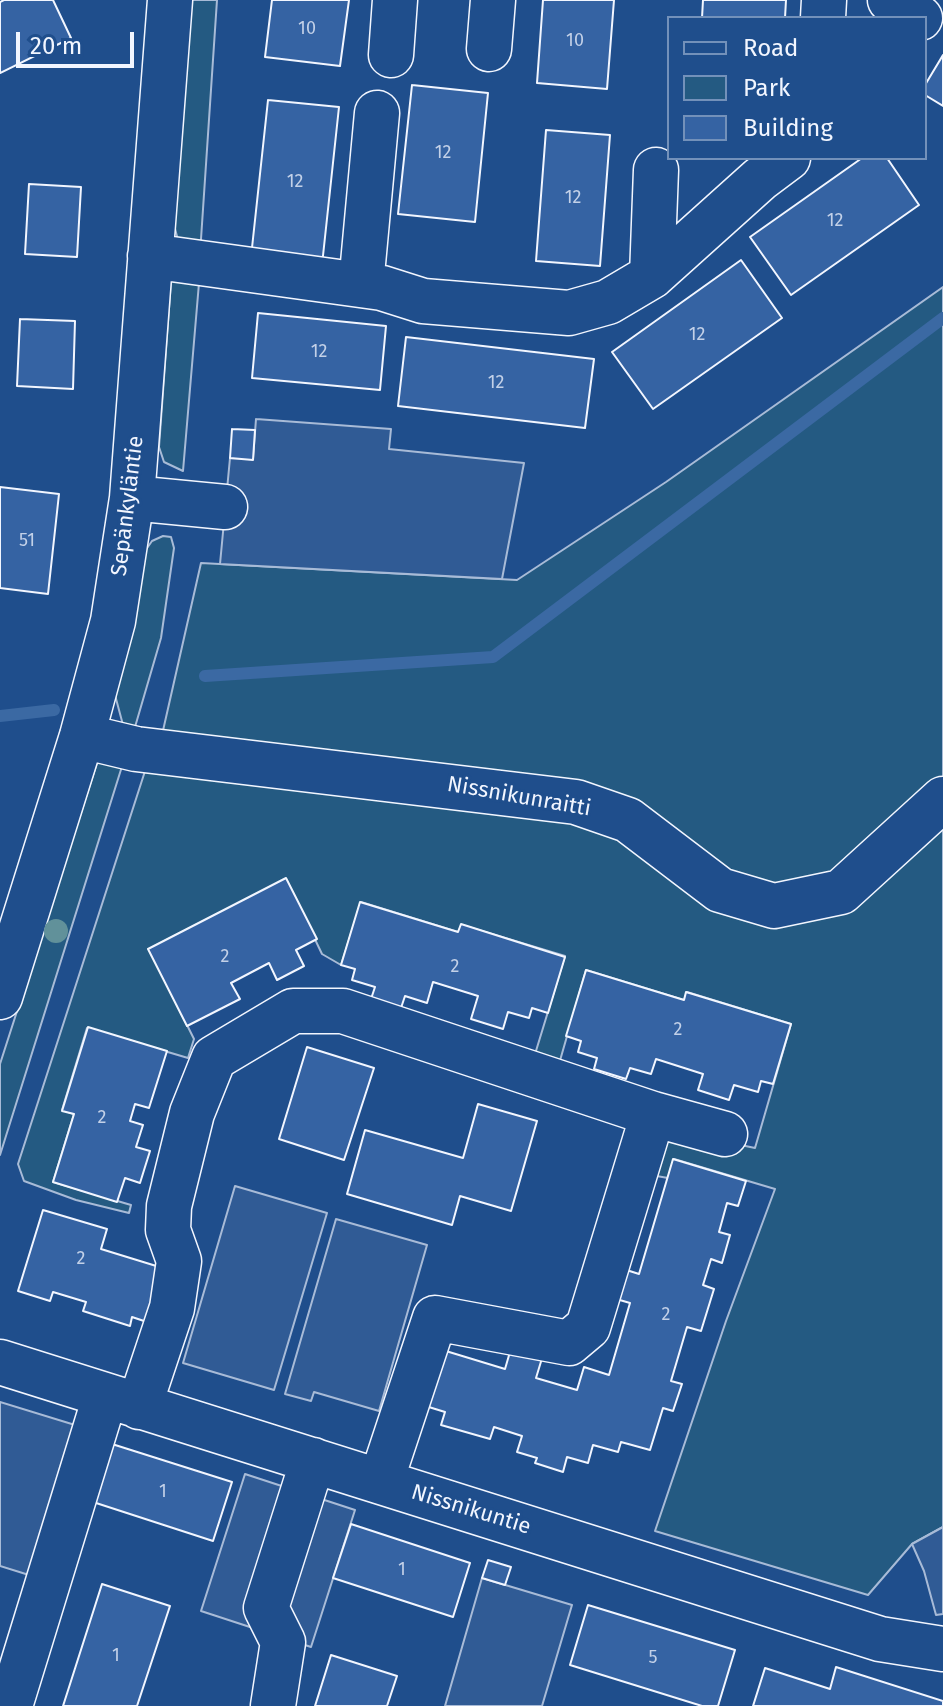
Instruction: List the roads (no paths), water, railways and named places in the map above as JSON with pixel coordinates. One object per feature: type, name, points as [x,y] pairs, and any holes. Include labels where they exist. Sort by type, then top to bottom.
[{"type":"street","name":"Sepänkyläntie","points":[[0,997],[82,736],[113,621],[132,498],[170,0]]},
{"type":"street","points":[[391,55],[395,0]]},
{"type":"street","points":[[489,49],[493,0]]},
{"type":"street","points":[[890,0],[917,16]]},
{"type":"street","points":[[361,285],[377,113]]},
{"type":"street","points":[[150,256],[361,285],[423,301],[569,313],[608,302],[652,276],[785,160]]},
{"type":"street","points":[[652,276],[656,170]]},
{"type":"street","points":[[132,498],[225,507]]},
{"type":"street","name":"Nissnikunraitti","points":[[82,736],[136,749],[576,802],[628,820],[720,890],[774,906],[841,892],[943,799]]},
{"type":"street","points":[[10,1706],[122,1402],[172,1308],[179,1261],[168,1230],[169,1206],[192,1113],[214,1058],[293,1011],[343,1011],[653,1114],[725,1134]]},
{"type":"street","points":[[381,1481],[435,1318],[569,1343],[588,1327],[653,1114]]},
{"type":"street","name":"Nissnikuntie","points":[[0,1362],[880,1639],[943,1649]]},
{"type":"street","points":[[273,1706],[283,1642],[266,1608],[313,1460]]},
{"type":"waterway","points":[[205,676],[493,657],[943,318]]},
{"type":"waterway","points":[[0,716],[54,710]]}]
